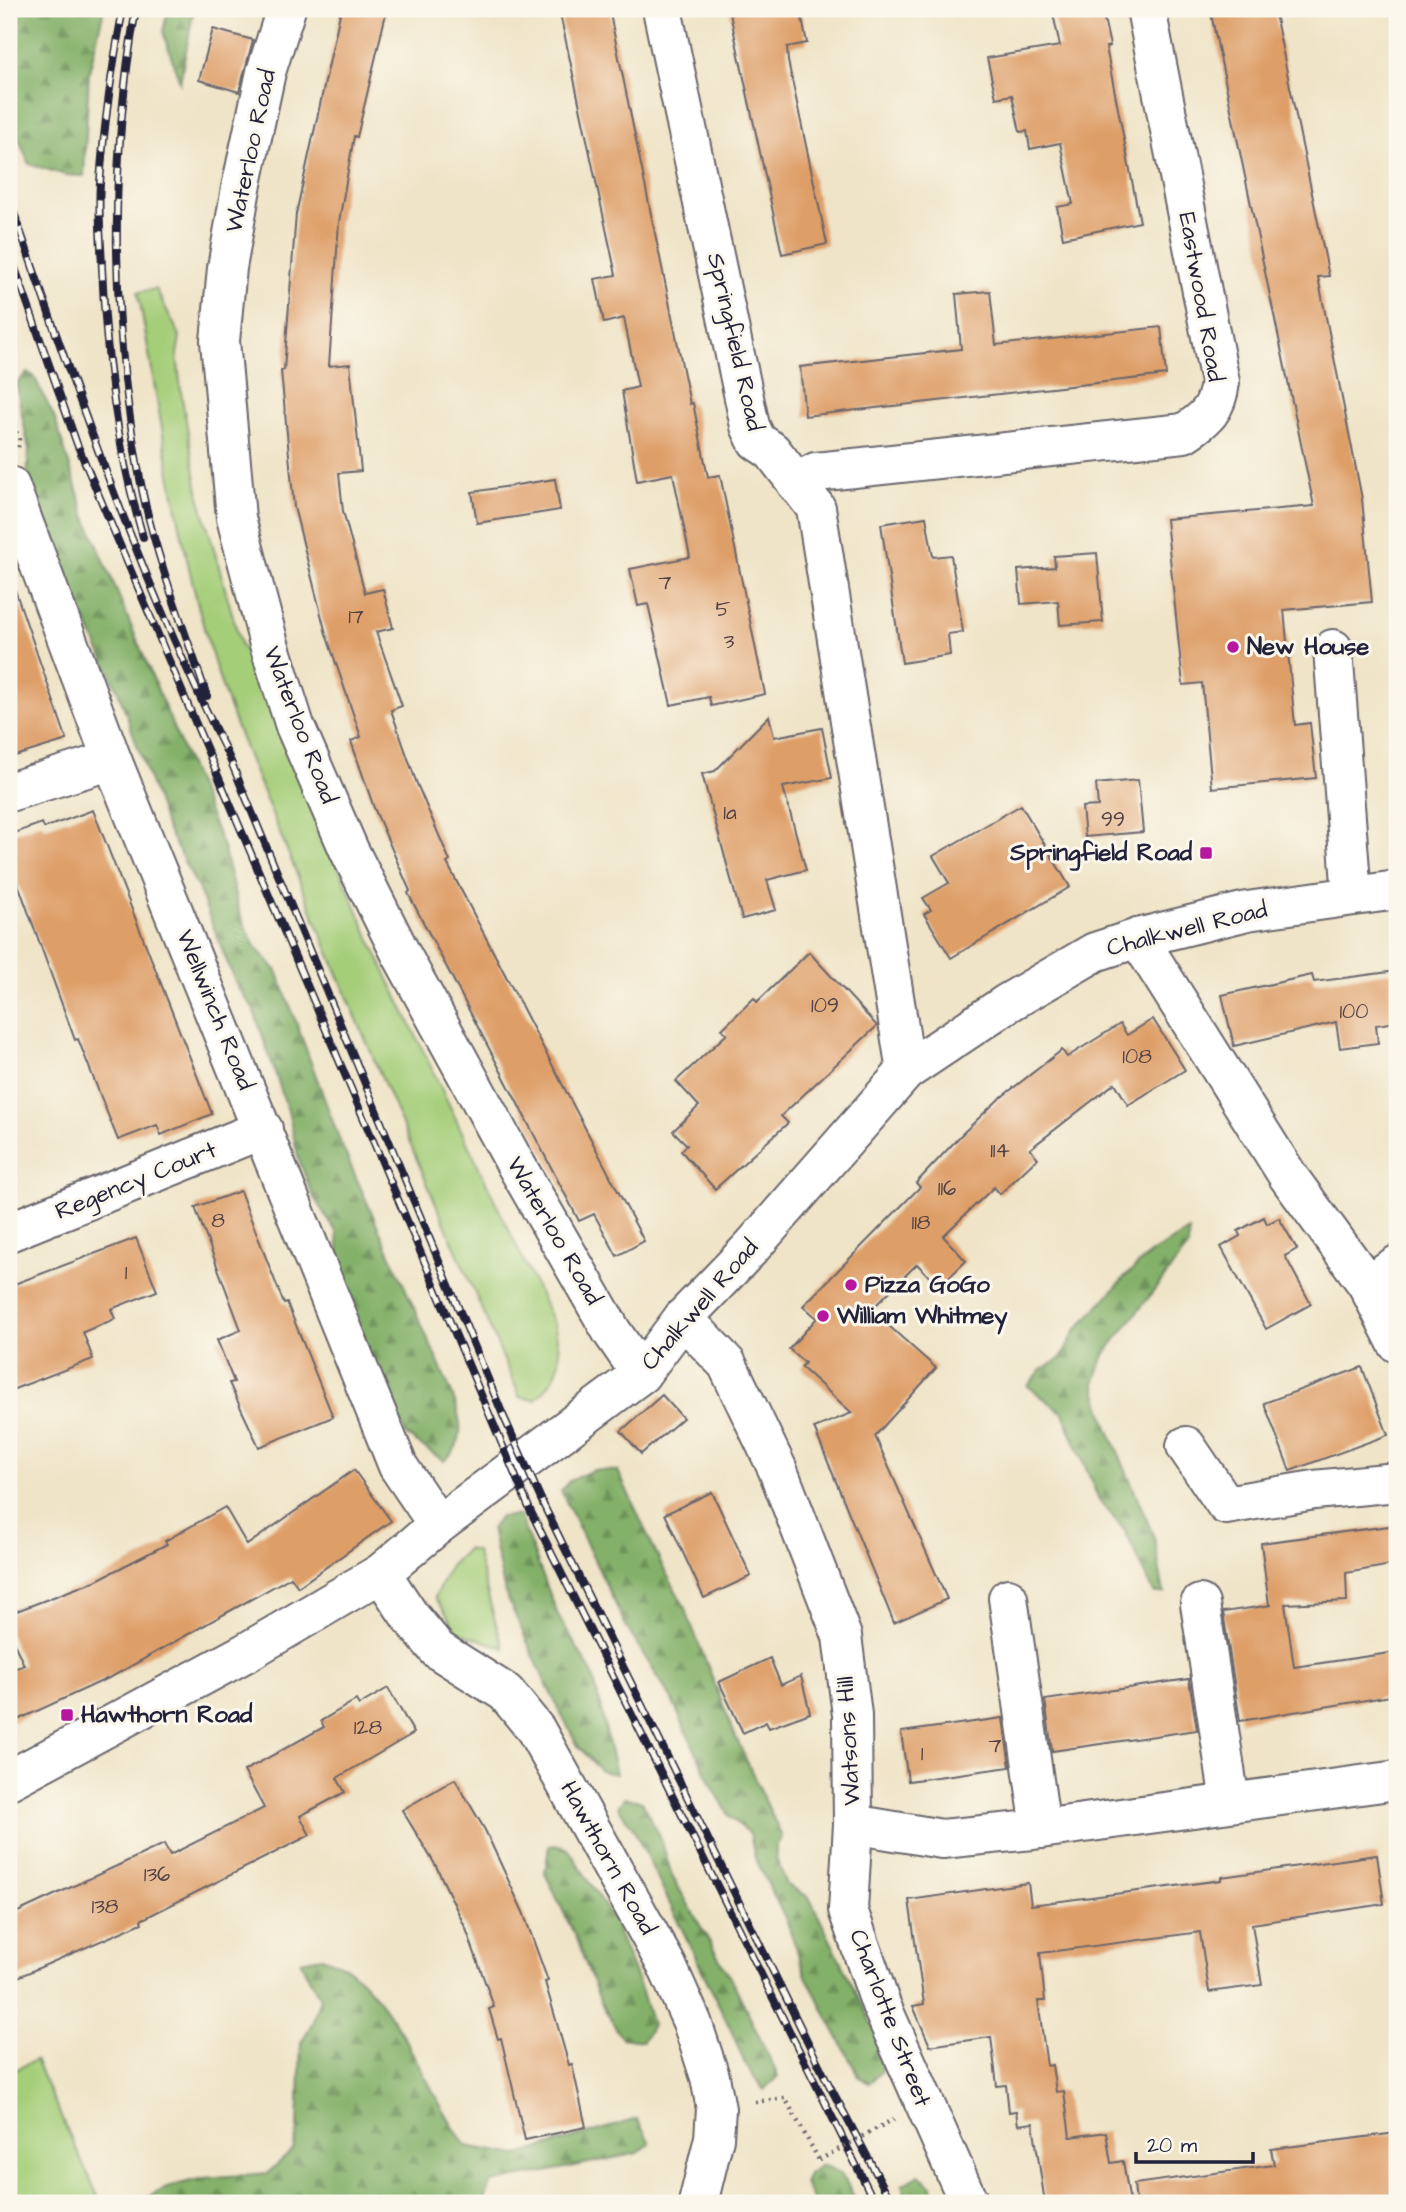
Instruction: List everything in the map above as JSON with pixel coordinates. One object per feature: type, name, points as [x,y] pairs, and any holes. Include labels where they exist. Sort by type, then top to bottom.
[{"type":"street","name":"Waterloo Road","points":[[286,9],[265,72],[227,268],[220,341],[236,518],[268,644],[295,726],[349,850],[401,954],[522,1175],[612,1332],[641,1374]]},
{"type":"street","name":"Springfield Road","points":[[662,9],[750,426],[757,441],[772,451],[816,508],[906,1071]]},
{"type":"street","name":"Eastwood Road","points":[[796,483],[816,472],[1184,433],[1203,421],[1218,403],[1220,382],[1146,9]]},
{"type":"street","name":"Wellwinch Road","points":[[10,486],[113,760],[398,1466],[438,1525]]},
{"type":"street","points":[[1334,649],[1352,896]]},
{"type":"street","points":[[9,792],[113,760]]},
{"type":"street","name":"Chalkwell Road","points":[[9,1780],[245,1653],[381,1573],[438,1525],[641,1374],[683,1318],[750,1249],[906,1071],[1006,1004],[1095,952],[1138,938],[1247,911],[1397,890]]},
{"type":"street","points":[[1138,938],[1288,1176],[1382,1275],[1397,1343]]},
{"type":"street","name":"Regency Court","points":[[9,1232],[263,1129]]},
{"type":"street","name":"Watsons Hill","points":[[683,1318],[727,1364],[777,1468],[842,1636],[852,1715],[853,1824],[942,1839],[1041,1829],[1397,1780]]},
{"type":"street","points":[[1186,1446],[1226,1505],[1314,1490],[1397,1482]]},
{"type":"street","name":"Hawthorn Road","points":[[381,1573],[409,1615],[438,1650],[506,1693],[536,1730],[667,1966],[692,2022],[710,2077],[716,2109],[714,2138],[698,2203]]},
{"type":"street","points":[[1007,1598],[1041,1829]]},
{"type":"street","points":[[1200,1605],[1230,1802]]},
{"type":"street","name":"Charlotte Street","points":[[853,1824],[848,1910],[881,2005],[969,2203]]},
{"type":"path","points":[[785,2098],[819,2160],[894,2119]]},
{"type":"green space","points":[[9,9],[104,9],[89,72],[84,176],[66,175],[29,164],[9,114]]},
{"type":"green space","points":[[168,9],[194,9],[180,82],[163,32]]},
{"type":"green space","points":[[156,289],[180,336],[177,354],[181,392],[199,496],[241,645],[259,671],[314,811],[373,946],[554,1324],[559,1357],[556,1374],[535,1400],[520,1397],[408,1140],[223,690],[201,617],[180,525],[138,292]]},
{"type":"green space","points":[[27,373],[34,376],[55,419],[85,515],[223,847],[240,915],[255,947],[277,971],[342,1146],[451,1391],[459,1419],[460,1437],[452,1453],[444,1461],[406,1435],[391,1394],[375,1373],[341,1279],[337,1233],[314,1198],[299,1161],[288,1111],[253,1008],[237,987],[198,888],[166,827],[118,691],[62,568],[27,479],[29,450],[16,384]]},
{"type":"green space","points":[[1189,1231],[1188,1247],[1104,1355],[1094,1383],[1108,1428],[1154,1537],[1164,1593],[1154,1593],[1125,1531],[1099,1500],[1063,1413],[1028,1386],[1041,1370],[1061,1358],[1076,1330],[1127,1275],[1151,1253]]},
{"type":"green space","points":[[593,1470],[618,1471],[660,1562],[683,1604],[737,1740],[782,1837],[776,1846],[776,1858],[787,1885],[809,1897],[881,2047],[882,2071],[869,2083],[859,2077],[806,1976],[787,1922],[755,1858],[750,1834],[730,1817],[710,1782],[672,1700],[627,1628],[561,1491],[569,1481]]},
{"type":"green space","points":[[519,1515],[558,1615],[593,1675],[616,1774],[601,1771],[578,1746],[505,1593],[491,1529],[500,1517]]},
{"type":"green space","points":[[467,1549],[476,1551],[504,1648],[458,1632],[435,1597],[449,1567]]},
{"type":"green space","points":[[624,1798],[642,1801],[662,1842],[672,1876],[737,1990],[778,2076],[764,2090],[745,2064],[633,1828],[618,1807]]},
{"type":"green space","points":[[560,1845],[569,1850],[611,1916],[641,1989],[652,2025],[643,2041],[622,2038],[601,2003],[575,1936],[545,1873],[549,1846]]},
{"type":"green space","points":[[322,1957],[348,1969],[370,1989],[386,2010],[466,2146],[518,2155],[637,2119],[650,2143],[638,2153],[491,2183],[484,2203],[135,2203],[171,2186],[204,2178],[268,2173],[293,2150],[298,2129],[301,2042],[312,2024],[320,1998],[300,1961]]},
{"type":"green space","points":[[35,2060],[101,2203],[9,2203],[9,2073]]},
{"type":"green space","points":[[821,2165],[834,2170],[844,2179],[856,2203],[815,2203],[804,2184],[808,2174]]},
{"type":"green space","points":[[919,2175],[932,2186],[936,2203],[908,2203],[902,2185]]},
{"type":"building","points":[[341,9],[387,9],[357,137],[354,136],[339,222],[329,366],[350,364],[361,471],[339,473],[343,511],[365,593],[383,589],[393,628],[376,632],[402,706],[391,710],[417,784],[450,861],[447,863],[644,1241],[617,1256],[594,1214],[579,1221],[408,893],[410,891],[374,808],[351,741],[361,737],[326,634],[294,507],[281,371],[284,370],[296,214]]},
{"type":"building","points":[[559,9],[609,9],[690,404],[693,403],[708,477],[720,475],[765,694],[711,706],[709,697],[671,705],[648,604],[638,606],[630,569],[690,557],[673,474],[637,481],[622,391],[638,387],[624,318],[604,323],[595,279],[616,275]]},
{"type":"building","points":[[729,9],[800,9],[807,43],[787,47],[788,61],[827,244],[782,254]]},
{"type":"building","points":[[1052,9],[1102,9],[1110,46],[1106,47],[1140,222],[1063,238],[1057,207],[1073,204],[1060,143],[1030,149],[1027,131],[1020,132],[1012,95],[996,98],[987,58],[1060,46]]},
{"type":"building","points":[[1210,9],[1274,9],[1329,276],[1318,277],[1362,499],[1372,602],[1284,610],[1295,725],[1310,723],[1316,778],[1212,788],[1202,683],[1183,685],[1166,519],[1314,506]]},
{"type":"building","points":[[213,29],[253,40],[239,92],[199,80]]},
{"type":"building","points":[[990,291],[996,345],[1161,327],[1166,375],[805,416],[800,367],[961,349],[956,294]]},
{"type":"building","points":[[555,479],[560,510],[477,523],[472,492]]},
{"type":"building","points":[[926,517],[933,557],[951,555],[963,632],[948,634],[950,655],[902,663],[881,524]]},
{"type":"building","points":[[1097,553],[1103,622],[1060,625],[1058,601],[1021,604],[1018,570],[1055,567],[1054,556]]},
{"type":"building","points":[[14,587],[67,740],[9,758],[9,588]]},
{"type":"building","points":[[769,716],[774,737],[822,728],[832,778],[783,787],[806,870],[767,880],[776,910],[742,919],[702,774],[715,771]]},
{"type":"building","points":[[1138,780],[1143,832],[1085,837],[1082,807],[1098,806],[1096,784]]},
{"type":"building","points":[[1021,805],[1070,887],[951,958],[924,914],[931,910],[923,898],[949,883],[933,856]]},
{"type":"building","points":[[93,810],[212,1114],[161,1135],[157,1125],[118,1140],[78,1039],[75,1040],[9,859],[9,835],[42,823],[44,828]]},
{"type":"building","points":[[809,952],[877,1026],[781,1116],[788,1123],[715,1189],[681,1151],[687,1145],[673,1131],[699,1106],[676,1081],[727,1034],[722,1029],[754,998],[757,1002]]},
{"type":"building","points":[[1397,971],[1397,1022],[1376,1025],[1378,1043],[1340,1048],[1336,1022],[1234,1046],[1222,995],[1312,975],[1314,982]]},
{"type":"building","points":[[1153,1019],[1185,1070],[1128,1105],[1115,1083],[1030,1149],[1038,1158],[1000,1194],[994,1187],[943,1236],[966,1261],[939,1287],[917,1264],[871,1310],[936,1368],[875,1436],[947,1599],[894,1623],[814,1428],[852,1413],[801,1367],[805,1363],[789,1349],[817,1318],[803,1306],[920,1187],[916,1183],[999,1099],[1062,1050],[1067,1057],[1120,1024],[1127,1035]]},
{"type":"building","points":[[240,1191],[284,1304],[287,1303],[333,1417],[259,1447],[229,1383],[234,1382],[217,1340],[241,1330],[195,1207]]},
{"type":"building","points":[[1264,1217],[1267,1224],[1279,1218],[1297,1249],[1285,1256],[1311,1304],[1266,1329],[1221,1247],[1240,1236],[1238,1231]]},
{"type":"building","points":[[136,1238],[157,1291],[111,1309],[115,1319],[83,1332],[93,1359],[9,1391],[9,1286]]},
{"type":"building","points":[[1362,1367],[1388,1435],[1290,1471],[1264,1403]]},
{"type":"building","points":[[662,1395],[683,1418],[641,1454],[621,1431]]},
{"type":"building","points":[[354,1470],[391,1521],[298,1587],[291,1577],[113,1676],[9,1724],[9,1671],[24,1665],[9,1632],[9,1614],[95,1581],[167,1544],[165,1541],[225,1507],[247,1545]]},
{"type":"building","points":[[712,1492],[751,1576],[704,1598],[665,1514]]},
{"type":"building","points":[[1397,1525],[1397,1564],[1346,1573],[1347,1601],[1285,1604],[1294,1667],[1397,1652],[1397,1695],[1240,1721],[1223,1612],[1272,1605],[1269,1605],[1261,1543]]},
{"type":"building","points":[[770,1658],[781,1685],[801,1676],[810,1713],[769,1728],[766,1722],[743,1733],[719,1682]]},
{"type":"building","points":[[1189,1679],[1197,1730],[1052,1751],[1045,1700]]},
{"type":"building","points":[[388,1688],[414,1733],[337,1778],[345,1792],[300,1816],[310,1835],[141,1920],[142,1923],[9,1981],[9,1916],[164,1844],[170,1855],[264,1808],[244,1771],[324,1727],[321,1721],[356,1700],[359,1705]]},
{"type":"building","points":[[1003,1718],[1010,1767],[908,1781],[901,1732]]},
{"type":"building","points":[[455,1779],[485,1830],[523,1912],[548,1981],[545,1982],[569,2065],[572,2064],[586,2127],[525,2140],[501,2038],[498,2039],[489,2009],[494,2007],[466,1929],[436,1866],[402,1810]]},
{"type":"building","points":[[1377,1855],[1384,1904],[1252,1924],[1262,1985],[1209,1992],[1200,1932],[1040,1953],[1045,2001],[1038,2001],[1047,2066],[1052,2065],[1056,2092],[1064,2091],[1070,2137],[1106,2132],[1111,2163],[1123,2161],[1130,2203],[1045,2203],[1033,2123],[1018,2125],[1016,2111],[1009,2112],[1006,2085],[997,2086],[991,2037],[930,2046],[913,2006],[924,2004],[909,1900],[1028,1883],[1031,1905],[1221,1880],[1221,1877]]},
{"type":"building","points":[[1397,2133],[1397,2199],[1360,2203],[1136,2203],[1134,2184],[1274,2165],[1271,2149]]},
{"type":"railway","points":[[123,9],[104,139],[99,194],[100,226],[106,336],[114,404],[126,471],[143,537]]},
{"type":"railway","points":[[136,9],[127,68],[117,190],[119,313],[124,374],[132,435],[149,520],[207,696]]},
{"type":"railway","points":[[9,198],[83,410],[137,552],[229,757],[503,1415],[544,1506],[826,2079],[892,2203]]},
{"type":"railway","points":[[9,251],[77,444],[530,1510],[875,2203]]},
{"type":"place","name":"New House","points":[[1233,647]]},
{"type":"place","name":"Springfield Road","points":[[1206,853]]},
{"type":"place","name":"Pizza GoGo","points":[[851,1285]]},
{"type":"place","name":"William Whitmey","points":[[823,1316]]},
{"type":"place","name":"Hawthorn Road","points":[[67,1715]]}]
